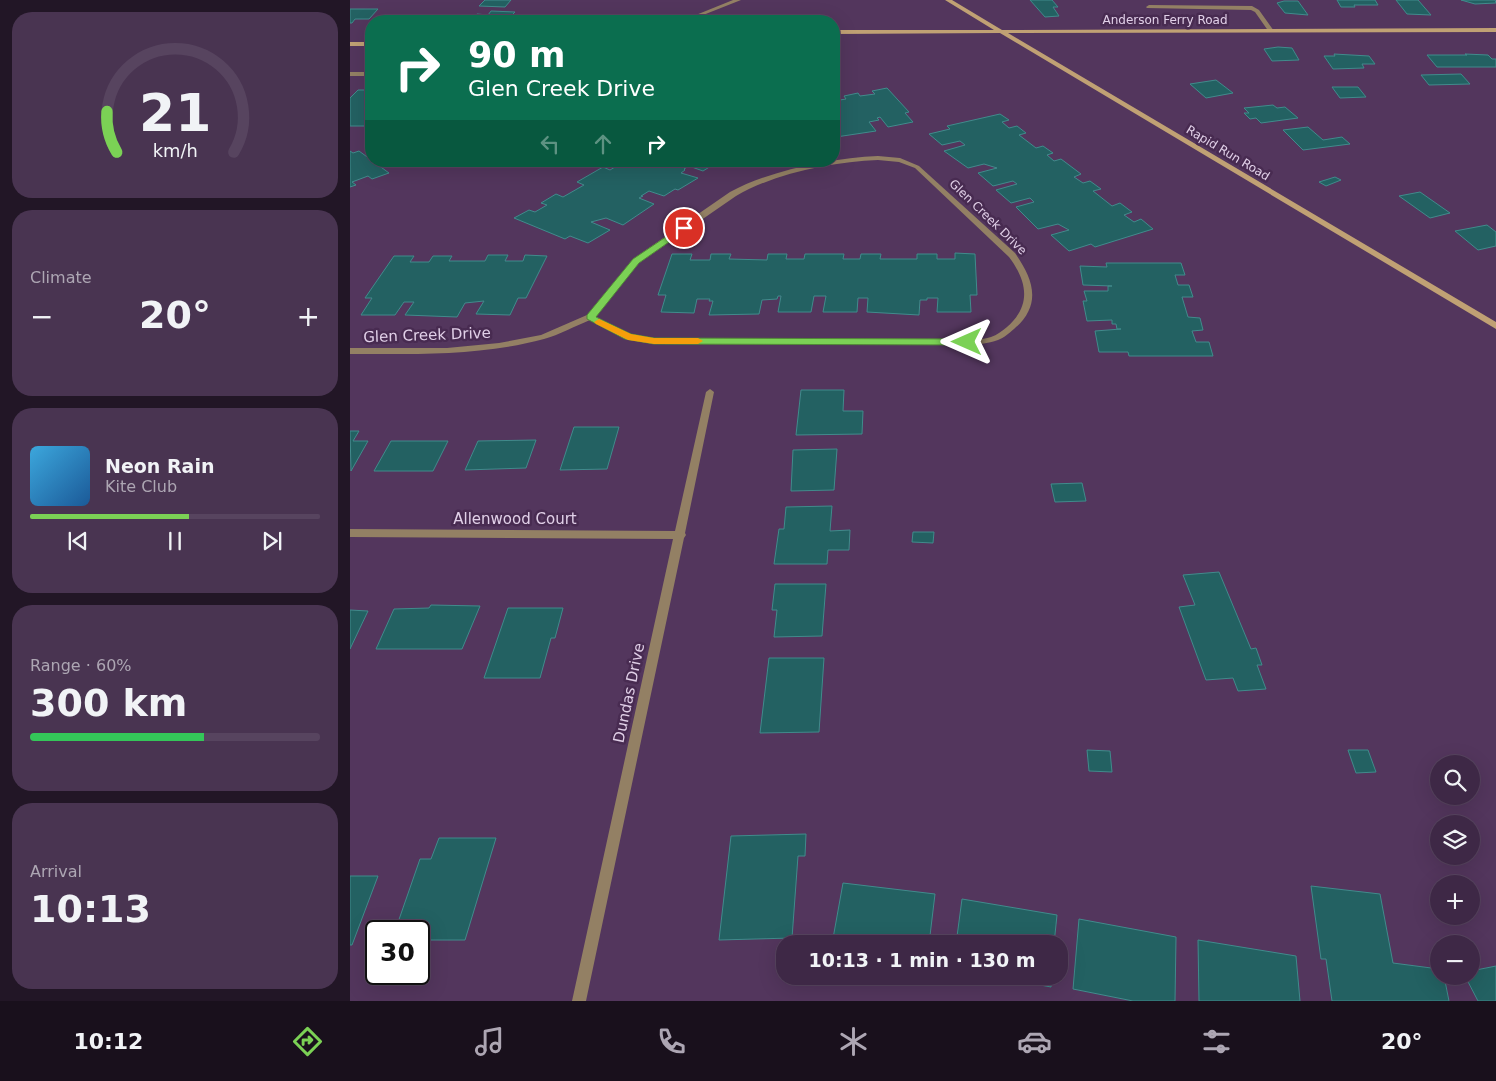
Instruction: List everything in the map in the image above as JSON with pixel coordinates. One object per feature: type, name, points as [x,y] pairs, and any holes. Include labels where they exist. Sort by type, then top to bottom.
[{"type":"street","points":[[699,15],[738,0]]},
{"type":"street","name":"Rapid Run Road","points":[[948,0],[1496,326]]},
{"type":"street","points":[[1148,7],[1252,8],[1257,10],[1272,31]]},
{"type":"street","name":"Anderson Ferry Road","points":[[840,32],[1496,30]]},
{"type":"street","points":[[350,44],[365,44]]},
{"type":"street","points":[[350,74],[365,74]]},
{"type":"street","name":"Glen Creek Drive","points":[[590,317],[628,337],[654,341],[967,342],[995,339],[1013,327],[1026,313],[1030,298],[1023,268],[1012,255],[917,167],[900,160],[878,158],[840,162]]},
{"type":"street","name":"Glen Creek Drive","points":[[350,351],[447,351],[500,346],[543,337],[590,317],[636,261],[741,190],[769,178],[815,167]]},
{"type":"street","name":"Dundas Drive","points":[[579,1001],[681,535],[710,392]]},
{"type":"street","name":"Allenwood Court","points":[[350,533],[681,535]]},
{"type":"building","points":[[485,0],[511,0],[505,7],[479,6]]},
{"type":"building","points":[[1030,0],[1052,0],[1058,7],[1053,7],[1059,16],[1045,17]]},
{"type":"building","points":[[1337,0],[1375,0],[1378,5],[1341,7]]},
{"type":"building","points":[[1396,0],[1418,0],[1431,15],[1407,14]]},
{"type":"building","points":[[1461,0],[1495,0],[1496,3],[1475,4]]},
{"type":"building","points":[[1298,1],[1308,15],[1285,13],[1277,3]]},
{"type":"building","points":[[350,9],[378,9],[373,15],[365,15],[365,19],[355,19],[350,23]]},
{"type":"building","points":[[491,11],[515,12],[512,15],[488,15]]},
{"type":"building","points":[[1292,48],[1299,60],[1272,61],[1264,49]]},
{"type":"building","points":[[1334,54],[1369,56],[1375,64],[1362,64],[1364,68],[1333,69],[1324,56],[1335,56]]},
{"type":"building","points":[[1465,54],[1488,55],[1492,59],[1496,59],[1496,67],[1437,67],[1427,55],[1467,55]]},
{"type":"building","points":[[1461,74],[1470,84],[1429,85],[1421,75]]},
{"type":"building","points":[[1216,80],[1233,93],[1206,98],[1190,84]]},
{"type":"building","points":[[1332,87],[1358,87],[1366,97],[1340,98]]},
{"type":"building","points":[[887,88],[909,112],[905,113],[913,122],[888,127],[880,117],[877,118],[879,120],[869,122],[876,131],[840,136],[840,100],[846,99],[844,96],[858,93],[860,96],[875,94],[872,91]]},
{"type":"building","points":[[358,90],[365,90],[365,126],[350,126],[350,98]]},
{"type":"building","points":[[1273,105],[1277,108],[1285,107],[1298,118],[1261,123],[1256,118],[1250,119],[1244,113],[1249,113],[1244,108]]},
{"type":"building","points":[[1000,114],[1009,120],[1002,122],[1009,128],[1017,126],[1026,133],[1019,135],[1036,148],[1043,146],[1053,153],[1047,155],[1054,161],[1061,159],[1081,174],[1074,177],[1083,183],[1090,181],[1101,189],[1093,191],[1112,206],[1120,203],[1132,212],[1124,215],[1134,222],[1141,219],[1153,229],[1095,247],[1091,244],[1069,251],[1051,235],[1069,230],[1058,224],[1038,229],[1016,207],[1034,202],[1030,198],[1011,203],[996,190],[1017,184],[1013,181],[993,186],[978,173],[997,168],[984,164],[968,168],[944,151],[965,145],[960,141],[942,145],[929,134],[950,129],[947,126]]},
{"type":"building","points":[[1308,127],[1323,140],[1342,137],[1350,144],[1303,150],[1283,130]]},
{"type":"building","points":[[350,151],[353,153],[359,151],[365,155],[365,167],[381,167],[389,173],[372,179],[368,176],[352,182],[356,185],[350,187]]},
{"type":"building","points":[[603,167],[610,170],[615,167],[687,167],[681,173],[698,178],[664,196],[649,191],[641,196],[643,196],[639,198],[654,204],[623,225],[606,218],[591,222],[610,230],[588,243],[570,236],[565,239],[514,218],[529,210],[535,212],[547,205],[541,203],[556,194],[563,197],[584,185],[577,182]]},
{"type":"building","points":[[692,167],[709,167],[703,171]]},
{"type":"building","points":[[1335,177],[1341,180],[1326,186],[1319,182]]},
{"type":"building","points":[[1420,192],[1450,213],[1430,218],[1399,196]]},
{"type":"building","points":[[1487,225],[1496,232],[1496,246],[1478,250],[1455,231]]},
{"type":"building","points":[[955,253],[975,254],[977,295],[970,295],[971,312],[937,312],[938,298],[927,298],[927,300],[920,300],[919,315],[867,312],[868,298],[858,298],[857,312],[823,312],[826,296],[814,296],[811,312],[778,312],[781,296],[778,296],[777,299],[762,300],[759,314],[709,315],[713,301],[709,301],[710,299],[697,299],[694,313],[661,312],[666,295],[658,295],[672,254],[692,254],[690,260],[710,260],[711,254],[731,254],[729,259],[767,260],[768,254],[787,254],[786,259],[804,259],[805,254],[844,254],[843,259],[860,259],[861,254],[881,254],[880,259],[917,259],[917,254],[937,254],[937,259],[955,259]]},
{"type":"building","points":[[488,255],[508,255],[505,261],[523,261],[525,255],[547,256],[526,298],[518,298],[510,315],[476,314],[484,301],[465,303],[457,317],[405,315],[414,302],[404,302],[395,315],[361,315],[372,298],[365,298],[394,256],[414,256],[410,262],[429,262],[433,256],[452,256],[449,261],[485,261]]},
{"type":"building","points":[[1106,263],[1181,263],[1185,275],[1175,275],[1178,285],[1189,285],[1193,297],[1182,297],[1188,317],[1200,318],[1203,330],[1192,331],[1196,342],[1209,342],[1213,356],[1129,356],[1128,352],[1099,352],[1095,331],[1121,329],[1117,329],[1116,324],[1112,324],[1112,320],[1087,321],[1083,301],[1087,301],[1084,291],[1108,291],[1108,286],[1112,286],[1083,285],[1080,266],[1107,267]]},
{"type":"building","points":[[801,390],[844,390],[843,411],[863,411],[862,434],[796,435]]},
{"type":"building","points":[[574,427],[619,427],[607,469],[560,470]]},
{"type":"building","points":[[350,431],[359,431],[353,441],[368,441],[351,471]]},
{"type":"building","points":[[536,440],[526,468],[465,470],[478,441]]},
{"type":"building","points":[[391,441],[448,441],[433,471],[374,471]]},
{"type":"building","points":[[837,449],[834,490],[791,491],[793,450]]},
{"type":"building","points":[[1082,483],[1086,501],[1055,502],[1051,484]]},
{"type":"building","points":[[832,506],[830,531],[850,530],[849,550],[828,550],[827,564],[774,564],[779,529],[784,529],[786,507]]},
{"type":"building","points":[[913,532],[934,532],[933,543],[912,542]]},
{"type":"building","points":[[1219,572],[1251,649],[1256,648],[1262,665],[1257,665],[1266,689],[1238,691],[1233,678],[1206,680],[1179,607],[1195,605],[1183,575]]},
{"type":"building","points":[[775,584],[826,584],[822,636],[774,637],[777,610],[772,610]]},
{"type":"building","points":[[431,605],[480,606],[462,649],[376,649],[394,609],[429,608]]},
{"type":"building","points":[[508,608],[563,608],[555,638],[551,638],[540,678],[484,678]]},
{"type":"building","points":[[350,610],[368,611],[350,649]]},
{"type":"building","points":[[769,658],[824,658],[819,732],[760,733]]},
{"type":"building","points":[[1087,750],[1110,751],[1112,772],[1089,771]]},
{"type":"building","points":[[1348,750],[1368,750],[1376,772],[1356,773]]},
{"type":"building","points":[[806,834],[805,856],[798,856],[792,935],[776,935],[776,938],[719,940],[731,836]]},
{"type":"building","points":[[439,838],[496,838],[465,940],[430,940],[430,920],[399,920],[420,859],[431,859]]},
{"type":"building","points":[[350,876],[378,876],[352,945],[350,945]]},
{"type":"building","points":[[843,883],[935,894],[930,935],[834,935]]},
{"type":"building","points":[[1311,886],[1380,894],[1393,963],[1430,968],[1430,985],[1446,985],[1449,1001],[1332,1001],[1326,959],[1321,959]]},
{"type":"building","points":[[962,899],[1057,915],[1055,935],[957,935]]},
{"type":"building","points":[[1079,919],[1176,937],[1175,1001],[1133,1001],[1073,989]]},
{"type":"building","points":[[1198,940],[1296,956],[1300,1001],[1199,1001]]},
{"type":"building","points":[[1496,966],[1496,1001],[1478,1001],[1470,985],[1480,985],[1480,969]]},
{"type":"slow traffic","points":[[599,322],[628,337],[654,341],[698,341]]},
{"type":"route","points":[[684,228],[636,261],[590,317],[628,337],[654,341],[967,342]]}]
